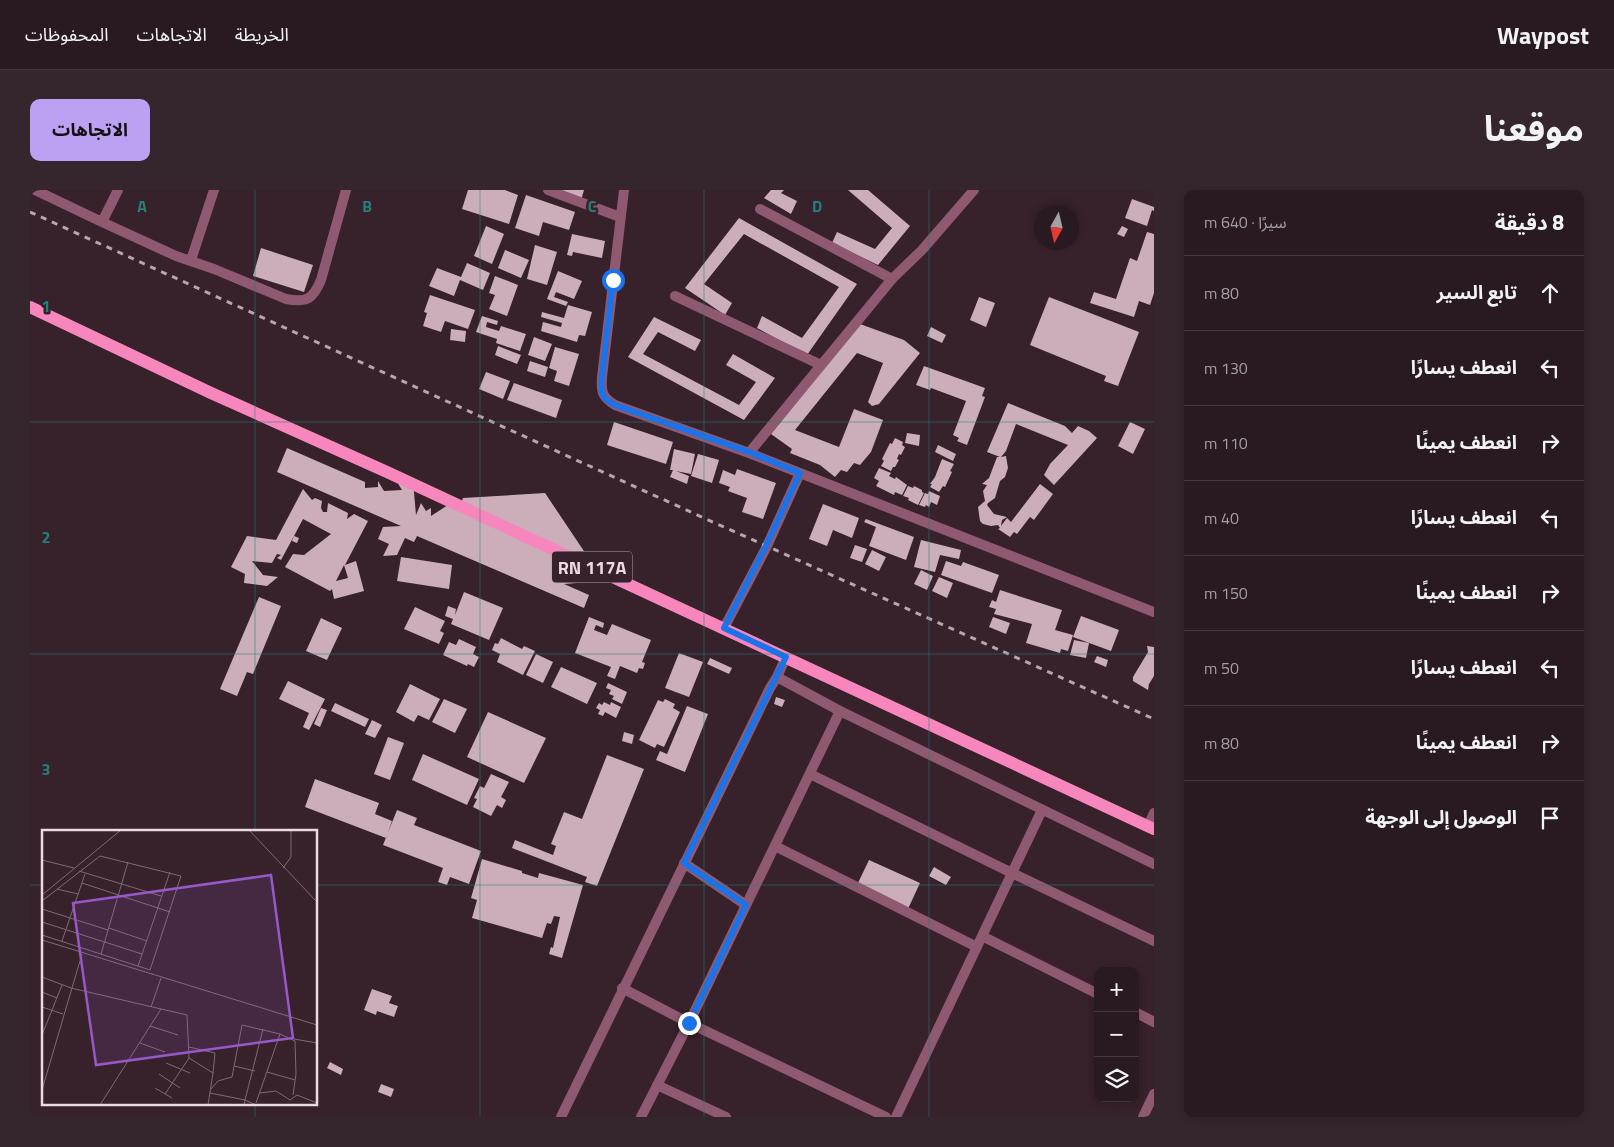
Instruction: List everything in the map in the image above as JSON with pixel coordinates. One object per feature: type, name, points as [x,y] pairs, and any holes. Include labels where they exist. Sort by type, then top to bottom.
[{"type":"main road","name":"RN 117A","points":[[30,307],[1151,827]]},
{"type":"street","points":[[34,190],[176,256],[191,260],[286,299],[304,300],[310,298],[315,293],[321,280],[346,190]]},
{"type":"street","points":[[102,222],[118,190]]},
{"type":"street","points":[[191,260],[214,190]]},
{"type":"street","points":[[548,190],[620,217]]},
{"type":"street","points":[[624,190],[601,392],[605,399],[615,405],[749,452],[1154,612]]},
{"type":"street","points":[[749,452],[892,279],[922,250],[974,190]]},
{"type":"street","points":[[760,209],[892,279]]},
{"type":"street","points":[[675,296],[821,365]]},
{"type":"street","points":[[724,628],[766,546],[800,473]]},
{"type":"street","points":[[561,1117],[622,988],[786,657]]},
{"type":"street","points":[[777,677],[840,711],[1154,864]]},
{"type":"street","points":[[640,1117],[689,1023],[840,711]]},
{"type":"street","points":[[810,774],[1154,941]]},
{"type":"street","points":[[896,1117],[1042,810]]},
{"type":"street","points":[[1151,827],[1154,813]]},
{"type":"street","points":[[775,846],[977,947]]},
{"type":"street","points":[[684,863],[746,905]]},
{"type":"street","points":[[982,936],[1094,992]]},
{"type":"street","points":[[622,988],[689,1023],[886,1117]]},
{"type":"street","points":[[1139,1014],[1154,1022]]},
{"type":"street","points":[[657,1085],[726,1117]]},
{"type":"street","points":[[1143,1117],[1154,1094]]},
{"type":"building","points":[[468,190],[505,190],[518,195],[509,224],[462,209]]},
{"type":"building","points":[[545,190],[584,190],[580,204]]},
{"type":"building","points":[[771,190],[784,190],[781,193],[797,201],[791,214],[764,198]]},
{"type":"building","points":[[848,190],[868,190],[910,226],[878,265],[832,243],[837,232],[875,249],[892,228]]},
{"type":"building","points":[[526,195],[575,212],[569,230],[543,222],[539,236],[515,228]]},
{"type":"building","points":[[1132,199],[1154,207],[1147,226],[1125,218]]},
{"type":"building","points":[[739,218],[857,284],[807,355],[757,328],[762,316],[802,338],[839,287],[744,234],[704,284],[732,303],[725,315],[685,288]]},
{"type":"building","points":[[486,226],[504,234],[492,264],[474,256]]},
{"type":"building","points":[[1122,226],[1128,229],[1124,237],[1117,234]]},
{"type":"building","points":[[1147,232],[1154,234],[1154,293],[1150,305],[1139,301],[1134,317],[1090,303],[1094,292],[1116,299],[1130,258],[1137,261]]},
{"type":"building","points":[[572,234],[605,241],[602,258],[573,252],[572,256],[567,255]]},
{"type":"building","points":[[535,245],[557,252],[547,285],[527,279]]},
{"type":"building","points":[[261,248],[313,265],[304,292],[253,276]]},
{"type":"building","points":[[505,250],[529,260],[521,278],[498,268]]},
{"type":"building","points":[[467,263],[490,273],[483,290],[460,280],[454,296],[429,286],[437,268],[461,277]]},
{"type":"building","points":[[558,271],[582,281],[574,299],[556,292],[554,297],[568,302],[566,306],[547,299]]},
{"type":"building","points":[[495,276],[518,285],[507,316],[489,309],[495,295],[489,293]]},
{"type":"building","points":[[430,295],[475,310],[468,329],[445,321],[441,332],[423,326],[427,313],[424,312]]},
{"type":"building","points":[[979,297],[995,303],[986,327],[970,320]]},
{"type":"building","points":[[1049,297],[1139,332],[1118,386],[1104,381],[1106,376],[1030,345]]},
{"type":"building","points":[[568,305],[592,312],[585,336],[579,335],[577,342],[541,331],[543,322],[561,327],[562,323],[541,317],[542,312],[564,318]]},
{"type":"building","points":[[482,316],[498,321],[497,325],[487,322],[486,327],[499,331],[501,326],[526,334],[520,351],[496,343],[497,339],[476,332]]},
{"type":"building","points":[[654,317],[701,340],[695,351],[658,332],[643,354],[739,405],[756,382],[726,365],[733,354],[775,378],[744,420],[628,357]]},
{"type":"building","points":[[860,324],[904,340],[920,353],[879,404],[872,406],[868,402],[883,363],[857,353],[795,430],[839,447],[854,409],[883,420],[871,452],[860,465],[854,463],[847,472],[841,470],[835,477],[820,465],[790,453],[792,449],[771,434]]},
{"type":"building","points":[[931,327],[946,335],[942,343],[927,336]]},
{"type":"building","points":[[451,329],[466,331],[465,342],[450,340]]},
{"type":"building","points":[[534,337],[552,344],[545,361],[528,355]]},
{"type":"building","points":[[498,346],[521,355],[517,364],[495,355]]},
{"type":"building","points":[[555,347],[579,354],[569,386],[554,381],[557,371],[549,368]]},
{"type":"building","points":[[530,361],[548,367],[545,377],[527,371]]},
{"type":"building","points":[[924,366],[985,388],[982,396],[985,397],[967,445],[957,441],[959,438],[953,435],[966,401],[931,388],[930,390],[916,385]]},
{"type":"building","points":[[486,372],[510,381],[503,399],[479,389]]},
{"type":"building","points":[[514,383],[562,400],[556,418],[507,400]]},
{"type":"building","points":[[1008,403],[1065,426],[1072,433],[1078,426],[1089,431],[1097,438],[1054,485],[1044,475],[1050,464],[1068,445],[1016,424],[1006,451],[1001,457],[1006,456],[1008,468],[1005,477],[1000,481],[995,498],[987,505],[994,514],[1007,517],[1002,520],[1001,526],[1007,518],[1011,522],[1040,484],[1053,494],[1034,520],[1030,517],[1017,534],[1014,532],[1010,537],[998,529],[1000,528],[998,525],[983,524],[980,521],[978,507],[985,501],[983,491],[987,485],[982,484],[989,478],[997,457],[1000,457],[987,452]]},
{"type":"building","points":[[614,422],[673,442],[666,464],[607,445]]},
{"type":"building","points":[[1130,422],[1145,429],[1133,454],[1118,446]]},
{"type":"building","points":[[907,433],[920,435],[919,446],[905,443]]},
{"type":"building","points":[[895,438],[903,442],[902,445],[905,447],[901,455],[899,454],[897,459],[899,460],[891,471],[881,466],[884,461],[882,459],[890,443],[892,444]]},
{"type":"building","points":[[938,445],[956,454],[953,461],[935,452]]},
{"type":"building","points":[[287,448],[365,482],[365,488],[378,487],[378,481],[384,491],[402,490],[397,482],[413,481],[416,515],[421,503],[426,511],[431,508],[431,516],[451,503],[460,506],[463,498],[545,493],[604,581],[564,584],[589,595],[584,608],[417,536],[414,542],[405,538],[397,555],[383,556],[389,544],[378,539],[383,527],[401,526],[277,472]]},
{"type":"building","points":[[674,449],[695,454],[691,474],[676,471],[689,476],[687,484],[670,477],[673,470],[670,470]]},
{"type":"building","points":[[698,454],[719,460],[712,483],[691,476]]},
{"type":"building","points":[[942,459],[954,464],[945,487],[943,486],[939,492],[930,487],[932,484],[930,484]]},
{"type":"building","points":[[879,468],[891,473],[889,476],[895,479],[896,477],[907,485],[902,495],[895,492],[894,495],[876,486],[879,481],[874,478]]},
{"type":"building","points":[[737,469],[776,483],[763,519],[742,512],[747,498],[728,491],[730,487],[719,483],[723,470],[735,475]]},
{"type":"building","points":[[908,486],[913,488],[914,486],[924,493],[918,505],[903,496]]},
{"type":"building","points":[[303,489],[312,500],[315,498],[322,501],[321,508],[323,512],[327,512],[328,503],[348,513],[347,519],[354,514],[368,521],[345,565],[356,561],[364,591],[334,599],[332,589],[330,591],[285,567],[293,554],[304,555],[331,534],[303,519],[281,560],[277,558],[281,555],[277,554],[272,563],[252,561],[263,575],[278,577],[267,586],[244,583],[245,574],[231,567],[247,536],[276,540]],"holes":[[[344,565],[348,578],[336,581]]]},
{"type":"building","points":[[929,491],[940,496],[937,505],[931,502],[929,507],[919,505],[925,493],[928,494]]},
{"type":"building","points":[[823,504],[859,518],[852,538],[833,530],[827,546],[809,539]]},
{"type":"building","points":[[866,519],[914,537],[906,560],[869,546],[876,527],[864,522]]},
{"type":"building","points":[[294,536],[299,538],[297,543],[292,541]]},
{"type":"building","points":[[921,540],[961,550],[959,559],[940,555],[935,572],[914,567]]},
{"type":"building","points":[[855,545],[867,549],[862,562],[850,558]]},
{"type":"building","points":[[872,550],[886,557],[879,571],[865,564]]},
{"type":"building","points":[[401,557],[452,565],[449,589],[397,581]]},
{"type":"building","points":[[946,561],[961,566],[963,562],[999,575],[992,593],[941,575]]},
{"type":"building","points":[[921,570],[933,576],[927,590],[914,584]]},
{"type":"building","points":[[939,577],[953,583],[947,598],[932,591]]},
{"type":"building","points":[[1000,590],[1062,610],[1055,630],[1073,635],[1068,651],[1061,649],[1060,653],[1026,643],[1032,624],[994,614],[996,609],[989,607],[992,600],[996,602]]},
{"type":"building","points":[[464,592],[503,608],[489,640],[451,624],[453,619],[445,616],[448,606],[456,609],[455,615]]},
{"type":"building","points":[[259,597],[281,606],[253,674],[247,672],[237,696],[220,689]]},
{"type":"building","points":[[415,607],[445,621],[440,631],[444,633],[439,644],[404,629]]},
{"type":"building","points":[[1081,616],[1119,630],[1111,651],[1073,637]]},
{"type":"building","points":[[589,617],[604,623],[603,628],[596,625],[594,630],[607,635],[612,624],[651,640],[642,662],[645,663],[643,669],[639,668],[637,673],[620,666],[615,679],[607,676],[611,667],[575,653]]},
{"type":"building","points":[[993,617],[1010,623],[1006,634],[989,627]]},
{"type":"building","points":[[321,618],[342,628],[327,660],[306,651]]},
{"type":"building","points":[[501,638],[522,649],[524,646],[535,651],[523,675],[497,662],[500,654],[492,650],[495,643],[498,644]]},
{"type":"building","points":[[459,639],[476,647],[473,654],[479,657],[474,667],[468,664],[467,666],[443,655],[449,642],[456,645]]},
{"type":"building","points":[[1074,640],[1089,643],[1086,658],[1070,655]]},
{"type":"building","points":[[1147,646],[1154,647],[1154,676],[1148,690],[1133,681],[1133,677],[1148,652]]},
{"type":"building","points":[[679,653],[703,662],[689,697],[665,688]]},
{"type":"building","points":[[536,654],[553,662],[543,683],[526,675]]},
{"type":"building","points":[[1097,656],[1108,660],[1106,667],[1094,662]]},
{"type":"building","points":[[710,658],[732,668],[729,674],[707,664]]},
{"type":"building","points":[[561,667],[597,683],[587,704],[551,687]]},
{"type":"building","points":[[288,681],[325,699],[309,730],[303,727],[309,713],[279,699]]},
{"type":"building","points":[[608,683],[627,692],[622,704],[612,699],[614,696],[609,694],[611,690],[606,688]]},
{"type":"building","points":[[410,684],[440,699],[429,720],[418,715],[414,722],[396,712]]},
{"type":"building","points":[[776,697],[785,700],[782,707],[774,704]]},
{"type":"building","points":[[444,699],[467,709],[455,733],[432,722]]},
{"type":"building","points":[[665,699],[675,704],[673,708],[680,712],[664,747],[657,744],[655,748],[639,740],[658,700],[663,702]]},
{"type":"building","points":[[604,702],[610,705],[611,702],[621,707],[616,718],[605,712],[603,716],[598,714],[600,710],[596,708],[599,703],[602,705]]},
{"type":"building","points":[[335,703],[369,719],[365,727],[331,711]]},
{"type":"building","points":[[687,706],[708,714],[685,772],[656,760],[660,751],[667,754]]},
{"type":"building","points":[[321,708],[327,710],[320,727],[314,724]]},
{"type":"building","points":[[488,712],[546,738],[524,783],[467,757]]},
{"type":"building","points":[[372,720],[382,725],[375,738],[365,734]]},
{"type":"building","points":[[624,732],[634,735],[632,744],[622,741]]},
{"type":"building","points":[[388,737],[404,743],[390,780],[374,774]]},
{"type":"building","points":[[423,754],[479,779],[467,805],[412,780]]},
{"type":"building","points":[[607,755],[644,769],[597,886],[585,882],[587,877],[512,848],[515,840],[553,855],[556,846],[551,844],[564,812],[582,819]]},
{"type":"building","points":[[491,774],[509,782],[501,797],[506,800],[502,808],[497,805],[491,816],[473,807],[477,799],[474,798],[480,786],[484,788]]},
{"type":"building","points":[[315,779],[379,803],[375,814],[392,821],[386,838],[305,807]]},
{"type":"building","points":[[397,810],[417,818],[414,825],[481,851],[469,884],[450,877],[447,885],[438,882],[443,868],[383,845]]},
{"type":"building","points":[[482,859],[538,878],[539,873],[583,885],[562,958],[549,954],[551,947],[553,948],[560,917],[554,916],[551,924],[547,923],[542,938],[472,918],[477,900],[471,898]]},
{"type":"building","points":[[869,860],[920,883],[907,911],[857,885]]},
{"type":"building","points":[[934,867],[951,877],[946,885],[929,876]]},
{"type":"building","points":[[372,989],[392,996],[389,1003],[398,1006],[394,1017],[377,1011],[376,1015],[364,1010]]},
{"type":"building","points":[[330,1062],[343,1069],[341,1075],[327,1068]]},
{"type":"building","points":[[381,1084],[394,1089],[391,1097],[378,1092]]},
{"type":"railway","points":[[30,212],[715,523],[1154,719]]},
{"type":"route","points":[[613,280],[602,377],[601,392],[605,399],[615,405],[749,452],[800,473],[766,546],[724,628],[786,657],[684,863],[746,905],[689,1023]]}]
